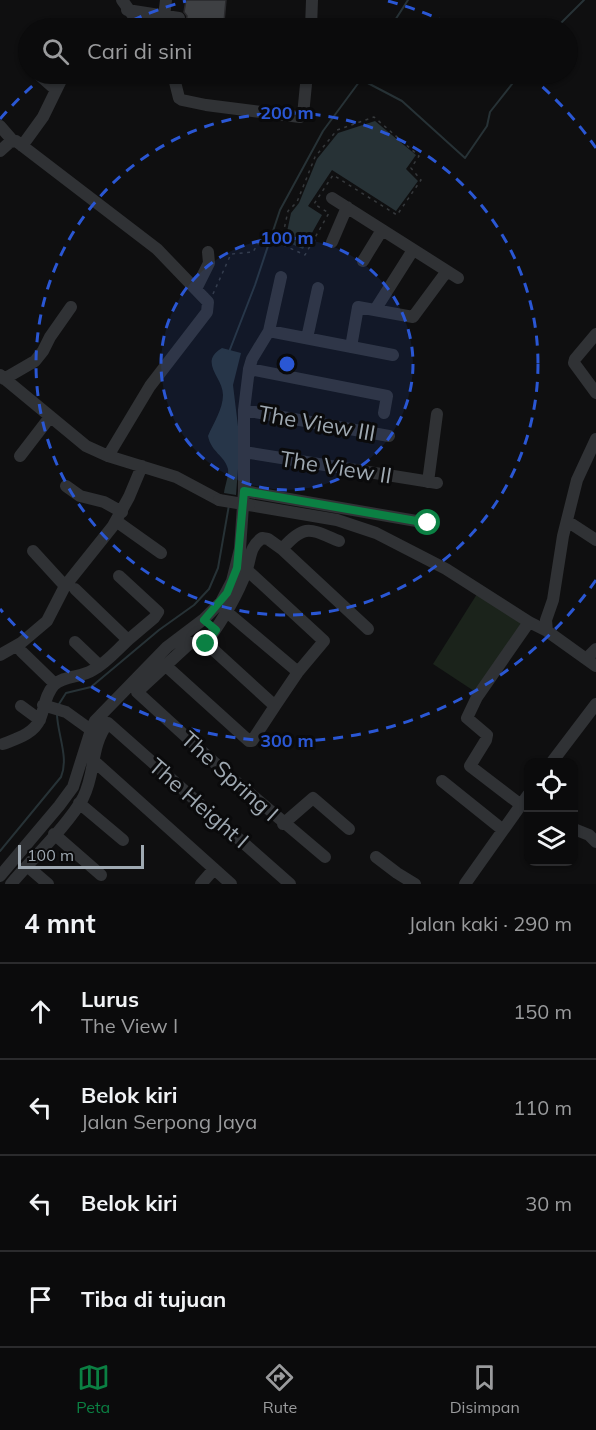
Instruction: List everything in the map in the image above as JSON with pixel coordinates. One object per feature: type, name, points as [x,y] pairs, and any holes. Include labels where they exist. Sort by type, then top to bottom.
[{"type":"street","points":[[164,16],[166,0]]},
{"type":"street","points":[[311,18],[312,0]]},
{"type":"street","points":[[124,5],[179,18]]},
{"type":"street","points":[[124,5],[134,18]]},
{"type":"street","points":[[49,84],[55,89]]},
{"type":"street","points":[[0,151],[17,143],[43,117],[58,84]]},
{"type":"street","points":[[179,84],[182,100],[300,117],[303,115],[306,84]]},
{"type":"street","points":[[0,126],[17,143],[157,249],[208,302],[207,312],[150,386],[108,456]]},
{"type":"street","points":[[332,198],[453,275],[413,317],[360,306],[351,347]]},
{"type":"street","points":[[332,242],[347,207]]},
{"type":"street","points":[[363,261],[382,230]]},
{"type":"street","points":[[375,310],[413,249]]},
{"type":"street","points":[[196,289],[209,263],[208,252]]},
{"type":"street","points":[[0,876],[73,787],[90,730],[101,715],[162,652],[204,620],[227,593],[237,568],[244,491],[244,410],[249,369],[252,359],[270,331],[281,277]]},
{"type":"street","points":[[307,338],[318,288]]},
{"type":"street","points":[[71,307],[34,361],[2,377],[86,446],[108,456],[176,477],[219,500],[326,518],[376,533],[446,569],[547,631],[591,662],[596,649]]},
{"type":"street","points":[[270,331],[393,356]]},
{"type":"street","points":[[596,334],[574,363],[596,393]]},
{"type":"street","points":[[249,369],[387,396],[384,413]]},
{"type":"street","name":"The View III","points":[[244,410],[390,436]]},
{"type":"street","name":"The View II","points":[[244,452],[432,483],[437,414]]},
{"type":"street","points":[[20,456],[50,417]]},
{"type":"street","points":[[547,631],[546,620],[554,600],[567,521],[578,480],[594,448]]},
{"type":"street","points":[[0,655],[21,643],[47,621],[119,517],[142,466]]},
{"type":"street","points":[[66,486],[80,496],[104,502],[161,553]]},
{"type":"street","points":[[244,491],[428,523]]},
{"type":"street","points":[[567,521],[596,540]]},
{"type":"street","points":[[282,549],[292,537],[303,531],[315,531],[339,541]]},
{"type":"street","points":[[206,644],[228,613],[247,570],[251,549],[262,538],[268,539],[282,549],[368,629]]},
{"type":"street","points":[[33,551],[128,640]]},
{"type":"street","points":[[247,570],[324,641],[298,672],[252,741],[249,741],[165,665],[190,643],[206,644],[275,706]]},
{"type":"street","points":[[3,744],[28,733],[40,720],[55,684],[64,679],[91,672],[154,618],[158,612],[119,576]]},
{"type":"street","points":[[228,613],[298,672]]},
{"type":"street","points":[[204,620],[216,630]]},
{"type":"street","points":[[524,801],[471,766],[487,735],[467,718],[477,697],[529,622]]},
{"type":"street","points":[[75,642],[99,665]]},
{"type":"street","points":[[21,651],[55,684]]},
{"type":"street","name":"The Spring I","points":[[165,665],[137,692],[283,824],[325,857]]},
{"type":"street","points":[[555,758],[596,704]]},
{"type":"street","points":[[46,705],[66,712],[90,730]]},
{"type":"street","points":[[21,706],[40,720]]},
{"type":"street","name":"The Height I","points":[[94,761],[96,746],[108,723],[290,884]]},
{"type":"street","points":[[11,884],[79,803],[90,781],[94,761]]},
{"type":"street","points":[[94,761],[231,884]]},
{"type":"street","points":[[442,780],[503,830]]},
{"type":"street","points":[[283,824],[313,798],[349,830]]},
{"type":"street","points":[[79,803],[123,840]]},
{"type":"street","points":[[465,884],[524,803]]},
{"type":"street","points":[[56,810],[66,820]]},
{"type":"street","points":[[578,831],[589,835],[596,842]]},
{"type":"street","points":[[54,834],[101,875]]},
{"type":"street","points":[[375,857],[415,884]]},
{"type":"street","points":[[27,866],[48,884]]},
{"type":"street","points":[[201,884],[214,869]]},
{"type":"path","points":[[374,117],[419,156],[411,168],[421,180],[397,215],[333,175],[314,204],[328,213],[306,255],[281,244],[282,239],[288,211],[297,202],[315,157],[337,130],[374,117]]},
{"type":"path","points":[[208,302],[218,287],[231,254],[253,252],[265,232],[282,239]]},
{"type":"shaded area","points":[[375,121],[416,155],[406,169],[418,181],[396,211],[332,170],[308,206],[322,215],[303,249],[285,241],[291,213],[299,203],[317,159],[338,133]]},
{"type":"shaded area","points":[[222,348],[241,353],[233,385],[240,443],[236,495],[224,493],[228,469],[208,436],[223,400],[222,388],[212,364],[215,353]]},
{"type":"shaded area","points":[[477,594],[524,624],[477,693],[433,664]]},
{"type":"building","points":[[186,0],[226,0],[224,18],[187,18],[184,12]]},
{"type":"waterway","points":[[396,18],[408,0]]},
{"type":"waterway","points":[[566,18],[584,0]]},
{"type":"waterway","points":[[229,352],[255,285],[280,210],[323,131],[358,84]]},
{"type":"waterway","points":[[370,84],[402,101],[465,158],[487,126],[490,112],[512,84]]},
{"type":"waterway","points":[[59,704],[66,693],[91,687],[159,630],[194,605],[209,589],[218,568],[229,505]]},
{"type":"waterway","points":[[0,851],[61,777],[64,755],[57,715]]},
{"type":"route","points":[[206,644],[216,630],[204,620],[227,593],[237,568],[244,491],[428,523]]}]
